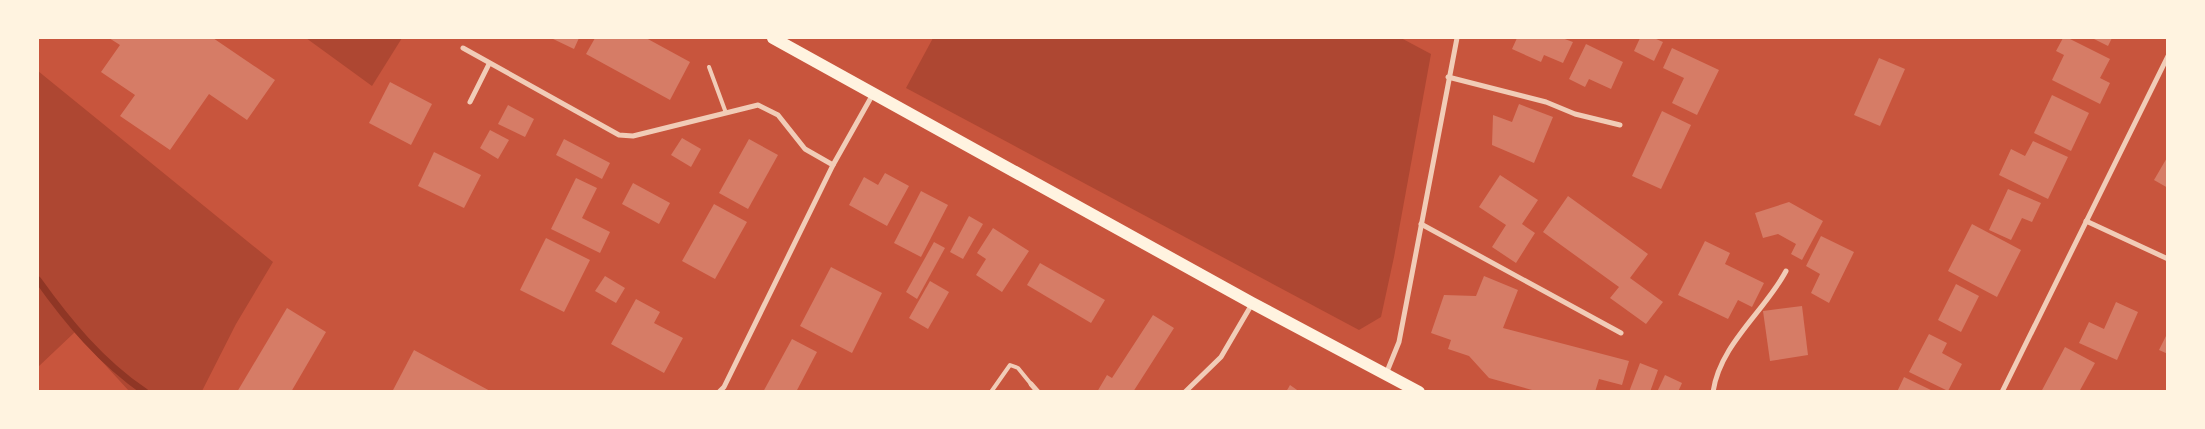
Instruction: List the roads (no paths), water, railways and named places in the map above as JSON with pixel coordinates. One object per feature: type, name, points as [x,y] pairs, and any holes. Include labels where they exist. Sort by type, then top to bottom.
[{"type":"main road","points":[[773,38],[1252,303],[1419,392]]},
{"type":"street","points":[[1386,374],[1399,342],[1456,38]]},
{"type":"street","points":[[462,48],[619,135],[633,136],[758,105],[778,114],[805,149],[833,165]]},
{"type":"street","points":[[2002,392],[2168,56]]},
{"type":"street","points":[[470,102],[489,64]]},
{"type":"street","points":[[1448,77],[1546,102],[1575,114],[1620,126]]},
{"type":"street","points":[[719,392],[724,387],[833,165],[873,94]]},
{"type":"street","points":[[2086,221],[2168,259]]},
{"type":"street","points":[[1421,224],[1620,333]]},
{"type":"street","points":[[1713,392],[1715,378],[1734,343],[1786,271]]},
{"type":"street","points":[[1185,392],[1221,357],[1252,303]]},
{"type":"street","points":[[1031,384],[1038,392]]},
{"type":"lane","points":[[709,67],[726,113]]},
{"type":"lane","points":[[991,392],[1010,365],[1018,368],[1031,384]]},
{"type":"waterway","points":[[38,280],[86,341],[114,368],[145,392]]}]
